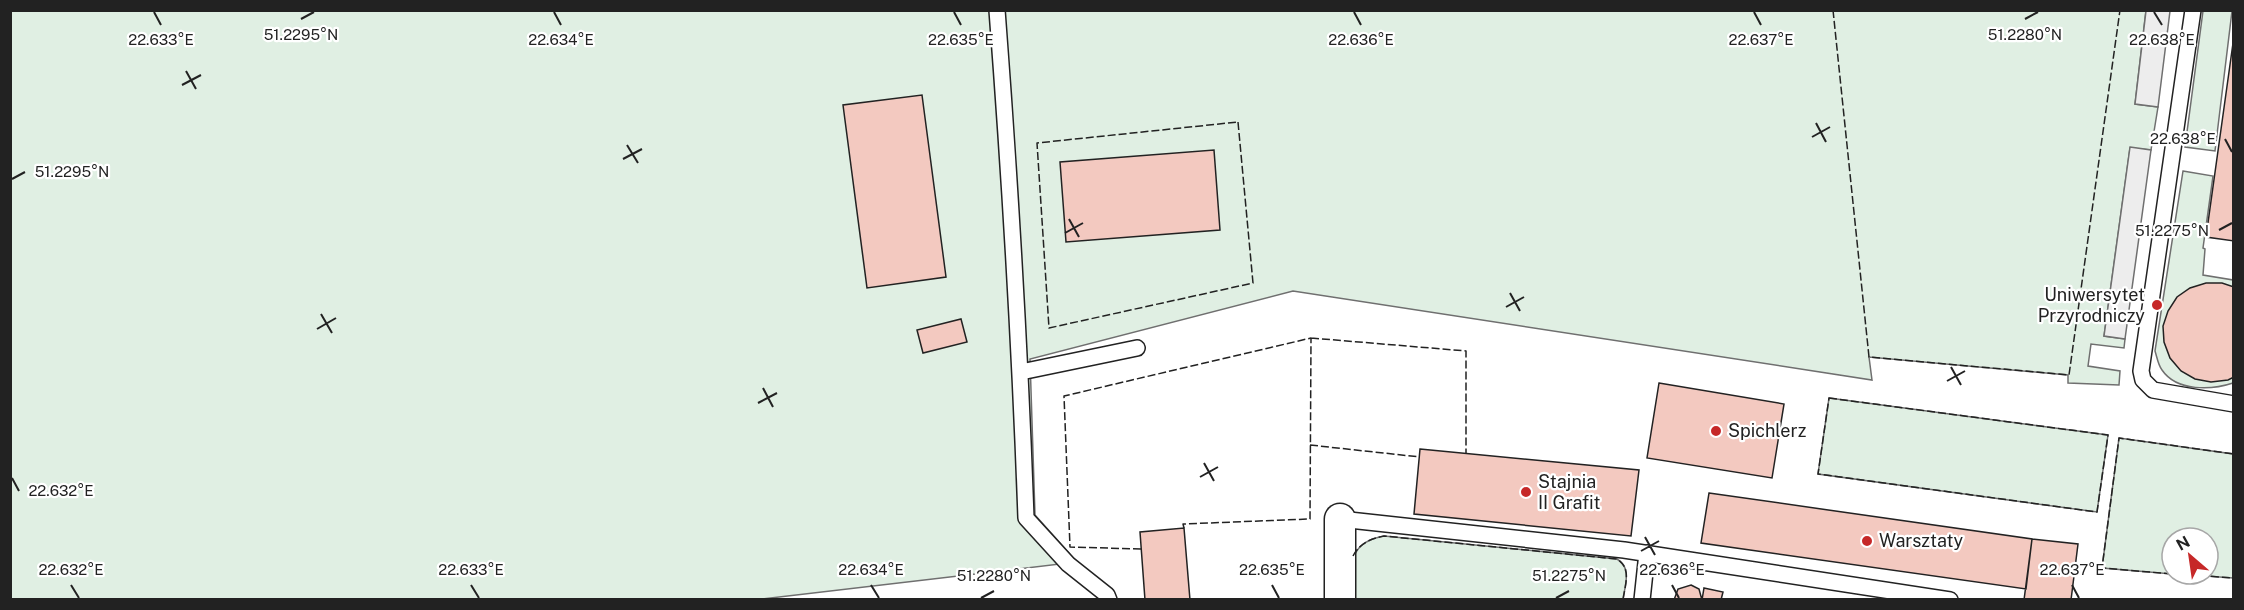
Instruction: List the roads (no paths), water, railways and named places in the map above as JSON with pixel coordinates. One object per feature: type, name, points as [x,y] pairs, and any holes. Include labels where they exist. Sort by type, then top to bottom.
[{"type":"street","points":[[1340,519],[1340,600]]},
{"type":"lane","points":[[997,10],[1010,173],[1026,518],[1068,564],[1109,600]]},
{"type":"lane","points":[[2193,10],[2141,371],[2143,380],[2154,390],[2234,404]]},
{"type":"lane","points":[[1021,372],[1137,348]]},
{"type":"lane","points":[[1340,519],[1647,553],[1950,600]]},
{"type":"lane","points":[[1642,600],[1647,553]]},
{"type":"place","name":"Uniwersytet Przyrodniczy","points":[[2157,305]]},
{"type":"place","name":"Spichlerz","points":[[1716,431]]},
{"type":"place","name":"Stajnia II Grafit","points":[[1526,492]]},
{"type":"place","name":"Warsztaty","points":[[1867,541]]}]
